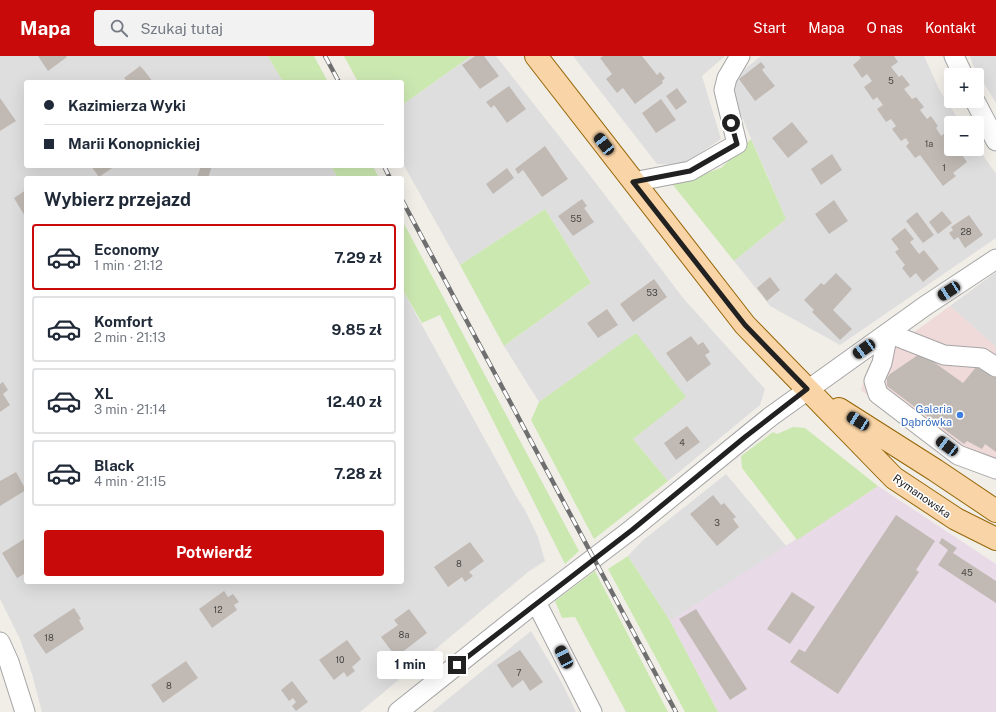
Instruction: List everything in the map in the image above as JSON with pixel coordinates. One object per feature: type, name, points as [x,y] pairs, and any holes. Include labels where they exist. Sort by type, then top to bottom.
[{"type":"main road","name":"Rymanowska","points":[[536,56],[745,325],[894,478],[956,519],[996,539]]},
{"type":"main road","name":"Rymanowska","points":[[807,389],[935,470],[996,512]]},
{"type":"street","points":[[633,182],[690,171],[737,144],[724,90],[726,78],[740,56]]},
{"type":"street","points":[[954,56],[960,68]]},
{"type":"street","points":[[979,108],[996,141]]},
{"type":"street","points":[[398,712],[536,602],[632,530],[745,437],[807,389],[996,259]]},
{"type":"street","points":[[888,333],[944,355],[982,358],[996,367]]},
{"type":"street","points":[[888,333],[882,363],[874,381],[878,394],[958,455],[996,469]]},
{"type":"street","points":[[536,602],[592,712]]},
{"type":"street","points":[[0,642],[5,666],[25,712]]},
{"type":"shaded area","points":[[0,56],[268,56],[282,80],[24,80],[24,168],[332,168],[337,176],[24,176],[24,584],[404,584],[404,293],[525,510],[538,537],[545,561],[528,572],[360,712],[42,712],[32,674],[20,639],[0,599]]},
{"type":"shaded area","points":[[471,56],[496,56],[592,178],[683,298],[765,389],[760,405],[668,481],[633,439],[637,333],[539,402],[504,346],[591,283],[545,209],[460,265],[404,166],[404,104]]},
{"type":"shaded area","points":[[573,56],[725,56],[702,76],[721,139],[682,165],[657,164]]},
{"type":"shaded area","points":[[761,56],[924,56],[944,97],[944,108],[951,108],[956,116],[944,116],[944,156],[984,156],[996,174],[996,238],[840,345],[770,306],[734,261],[786,219],[731,92],[737,75]]},
{"type":"shaded area","points":[[970,56],[996,56],[996,103],[984,83],[984,68],[975,68]]},
{"type":"shaded area","points":[[996,272],[996,347],[950,306]]},
{"type":"shaded area","points":[[950,306],[996,347],[996,481],[982,472],[959,464],[861,390],[869,365]]},
{"type":"shaded area","points":[[726,474],[787,547],[670,621],[628,556],[642,541]]},
{"type":"shaded area","points":[[878,486],[996,564],[996,712],[718,712],[670,621]]},
{"type":"shaded area","points":[[531,631],[562,683],[576,712],[432,712]]},
{"type":"green space","points":[[268,56],[314,56],[327,80],[282,80]]},
{"type":"green space","points":[[344,56],[471,56],[404,104],[404,80],[357,80]]},
{"type":"green space","points":[[751,139],[786,219],[734,261],[673,185],[721,168]]},
{"type":"green space","points":[[332,168],[374,168],[378,176],[337,176]]},
{"type":"green space","points":[[545,209],[591,283],[504,346],[460,265]]},
{"type":"green space","points":[[404,224],[579,551],[565,564],[440,315],[422,323],[404,292]]},
{"type":"green space","points":[[636,333],[686,397],[633,439],[668,481],[594,539],[531,420],[539,402]]},
{"type":"green space","points":[[793,427],[805,428],[878,486],[797,540],[742,468],[741,456],[773,432],[777,434]]},
{"type":"green space","points":[[628,556],[670,621],[718,712],[685,712],[608,569]]},
{"type":"green space","points":[[595,571],[668,712],[626,712],[575,617],[562,618],[555,601]]},
{"type":"building","points":[[38,56],[66,56],[67,57],[48,71]]},
{"type":"building","points":[[475,56],[484,56],[499,76],[480,89],[462,65]]},
{"type":"building","points":[[603,56],[642,56],[657,75],[660,72],[665,78],[662,81],[663,83],[635,104],[623,88],[617,93],[606,79],[612,74],[600,58]]},
{"type":"building","points":[[859,56],[894,56],[898,62],[891,67],[899,77],[902,75],[910,85],[904,89],[912,99],[916,97],[924,107],[920,110],[927,119],[931,116],[938,126],[936,128],[941,136],[944,134],[944,156],[963,156],[967,162],[953,173],[956,176],[943,186],[920,155],[915,158],[906,146],[909,143],[906,138],[901,141],[892,129],[896,126],[891,119],[886,122],[877,109],[883,105],[877,97],[873,100],[864,87],[872,81],[867,74],[862,78],[853,65],[861,58]]},
{"type":"building","points":[[761,62],[765,67],[762,70],[775,86],[755,101],[739,79]]},
{"type":"building","points":[[140,66],[152,80],[126,80],[124,78]]},
{"type":"building","points":[[509,86],[526,109],[507,123],[494,105],[491,108],[486,102]]},
{"type":"building","points":[[677,88],[687,102],[676,110],[666,96]]},
{"type":"building","points":[[0,98],[16,121],[0,131]]},
{"type":"building","points":[[661,99],[676,120],[656,133],[642,113]]},
{"type":"building","points":[[792,122],[808,142],[788,158],[772,138]]},
{"type":"building","points":[[545,146],[568,179],[542,197],[523,170],[518,174],[515,169]]},
{"type":"building","points":[[832,154],[842,170],[821,185],[811,169]]},
{"type":"building","points":[[92,168],[112,168],[100,176],[98,176]]},
{"type":"building","points":[[200,168],[211,168],[209,176],[197,176]]},
{"type":"building","points":[[507,168],[514,178],[493,194],[486,184]]},
{"type":"building","points":[[24,191],[24,215],[14,198]]},
{"type":"building","points":[[582,199],[587,206],[584,208],[594,222],[573,236],[558,216]]},
{"type":"building","points":[[834,200],[848,221],[829,234],[815,214]]},
{"type":"building","points":[[942,211],[952,223],[938,234],[929,222]]},
{"type":"building","points":[[917,212],[934,235],[923,243],[906,221]]},
{"type":"building","points":[[969,215],[983,235],[965,248],[958,237],[954,240],[949,233],[953,230],[951,227]]},
{"type":"building","points":[[905,228],[914,239],[910,242],[919,254],[924,250],[939,269],[923,282],[916,273],[910,278],[902,268],[905,265],[895,252],[899,249],[891,239]]},
{"type":"building","points":[[836,273],[852,289],[833,310],[852,329],[840,340],[812,312],[814,310],[804,300],[821,283],[824,285]]},
{"type":"building","points":[[770,277],[780,290],[767,301],[757,288]]},
{"type":"building","points":[[654,279],[667,297],[633,322],[620,304]]},
{"type":"building","points":[[607,309],[618,325],[598,338],[587,323]]},
{"type":"building","points":[[691,336],[698,345],[703,342],[710,352],[705,355],[711,364],[687,382],[666,353]]},
{"type":"building","name":"Galeria Dąbrówka","points":[[921,353],[963,383],[977,366],[981,366],[996,376],[996,452],[985,444],[982,449],[967,441],[964,444],[887,386],[887,378],[890,374]]},
{"type":"building","points":[[3,382],[8,390],[3,394],[10,405],[0,412],[0,384]]},
{"type":"building","points":[[687,426],[700,442],[676,460],[664,443]]},
{"type":"building","points":[[16,472],[24,486],[24,491],[0,506],[0,481]]},
{"type":"building","points":[[713,495],[721,505],[724,503],[736,517],[733,519],[739,527],[717,546],[690,514]]},
{"type":"building","points":[[896,515],[935,541],[916,570],[919,572],[838,694],[790,662],[799,649],[805,652]]},
{"type":"building","points":[[942,538],[957,548],[953,553],[996,581],[996,603],[938,565],[948,550],[939,543]]},
{"type":"building","points":[[24,539],[24,574],[17,578],[2,553]]},
{"type":"building","points":[[470,542],[484,561],[469,572],[473,576],[465,582],[462,577],[448,587],[434,567]]},
{"type":"building","points":[[224,591],[228,597],[233,594],[239,602],[234,605],[237,610],[212,628],[199,609]]},
{"type":"building","points":[[792,592],[815,607],[790,644],[767,629]]},
{"type":"building","points":[[74,608],[81,619],[79,620],[84,629],[46,654],[33,635]]},
{"type":"building","points":[[409,609],[427,633],[396,657],[381,637],[398,625],[394,620]]},
{"type":"building","points":[[696,609],[747,689],[730,700],[679,619]]},
{"type":"building","points":[[347,640],[361,659],[352,667],[355,671],[347,677],[344,672],[334,680],[319,660]]},
{"type":"building","points":[[520,650],[543,682],[530,691],[523,680],[512,688],[497,665]]},
{"type":"building","points":[[186,661],[198,678],[163,703],[151,685]]},
{"type":"building","points":[[292,681],[308,702],[296,711],[292,706],[296,702],[293,698],[289,701],[281,690]]},
{"type":"railway","points":[[325,56],[338,80]]},
{"type":"railway","points":[[385,168],[389,176]]},
{"type":"railway","points":[[404,204],[676,712]]},
{"type":"place","name":"Galeria Dąbrówka","points":[[960,415]]},
{"type":"route","points":[[457,665],[536,602],[632,530],[745,437],[807,389],[773,356],[745,325],[633,182],[690,171],[737,144],[731,123]]}]
